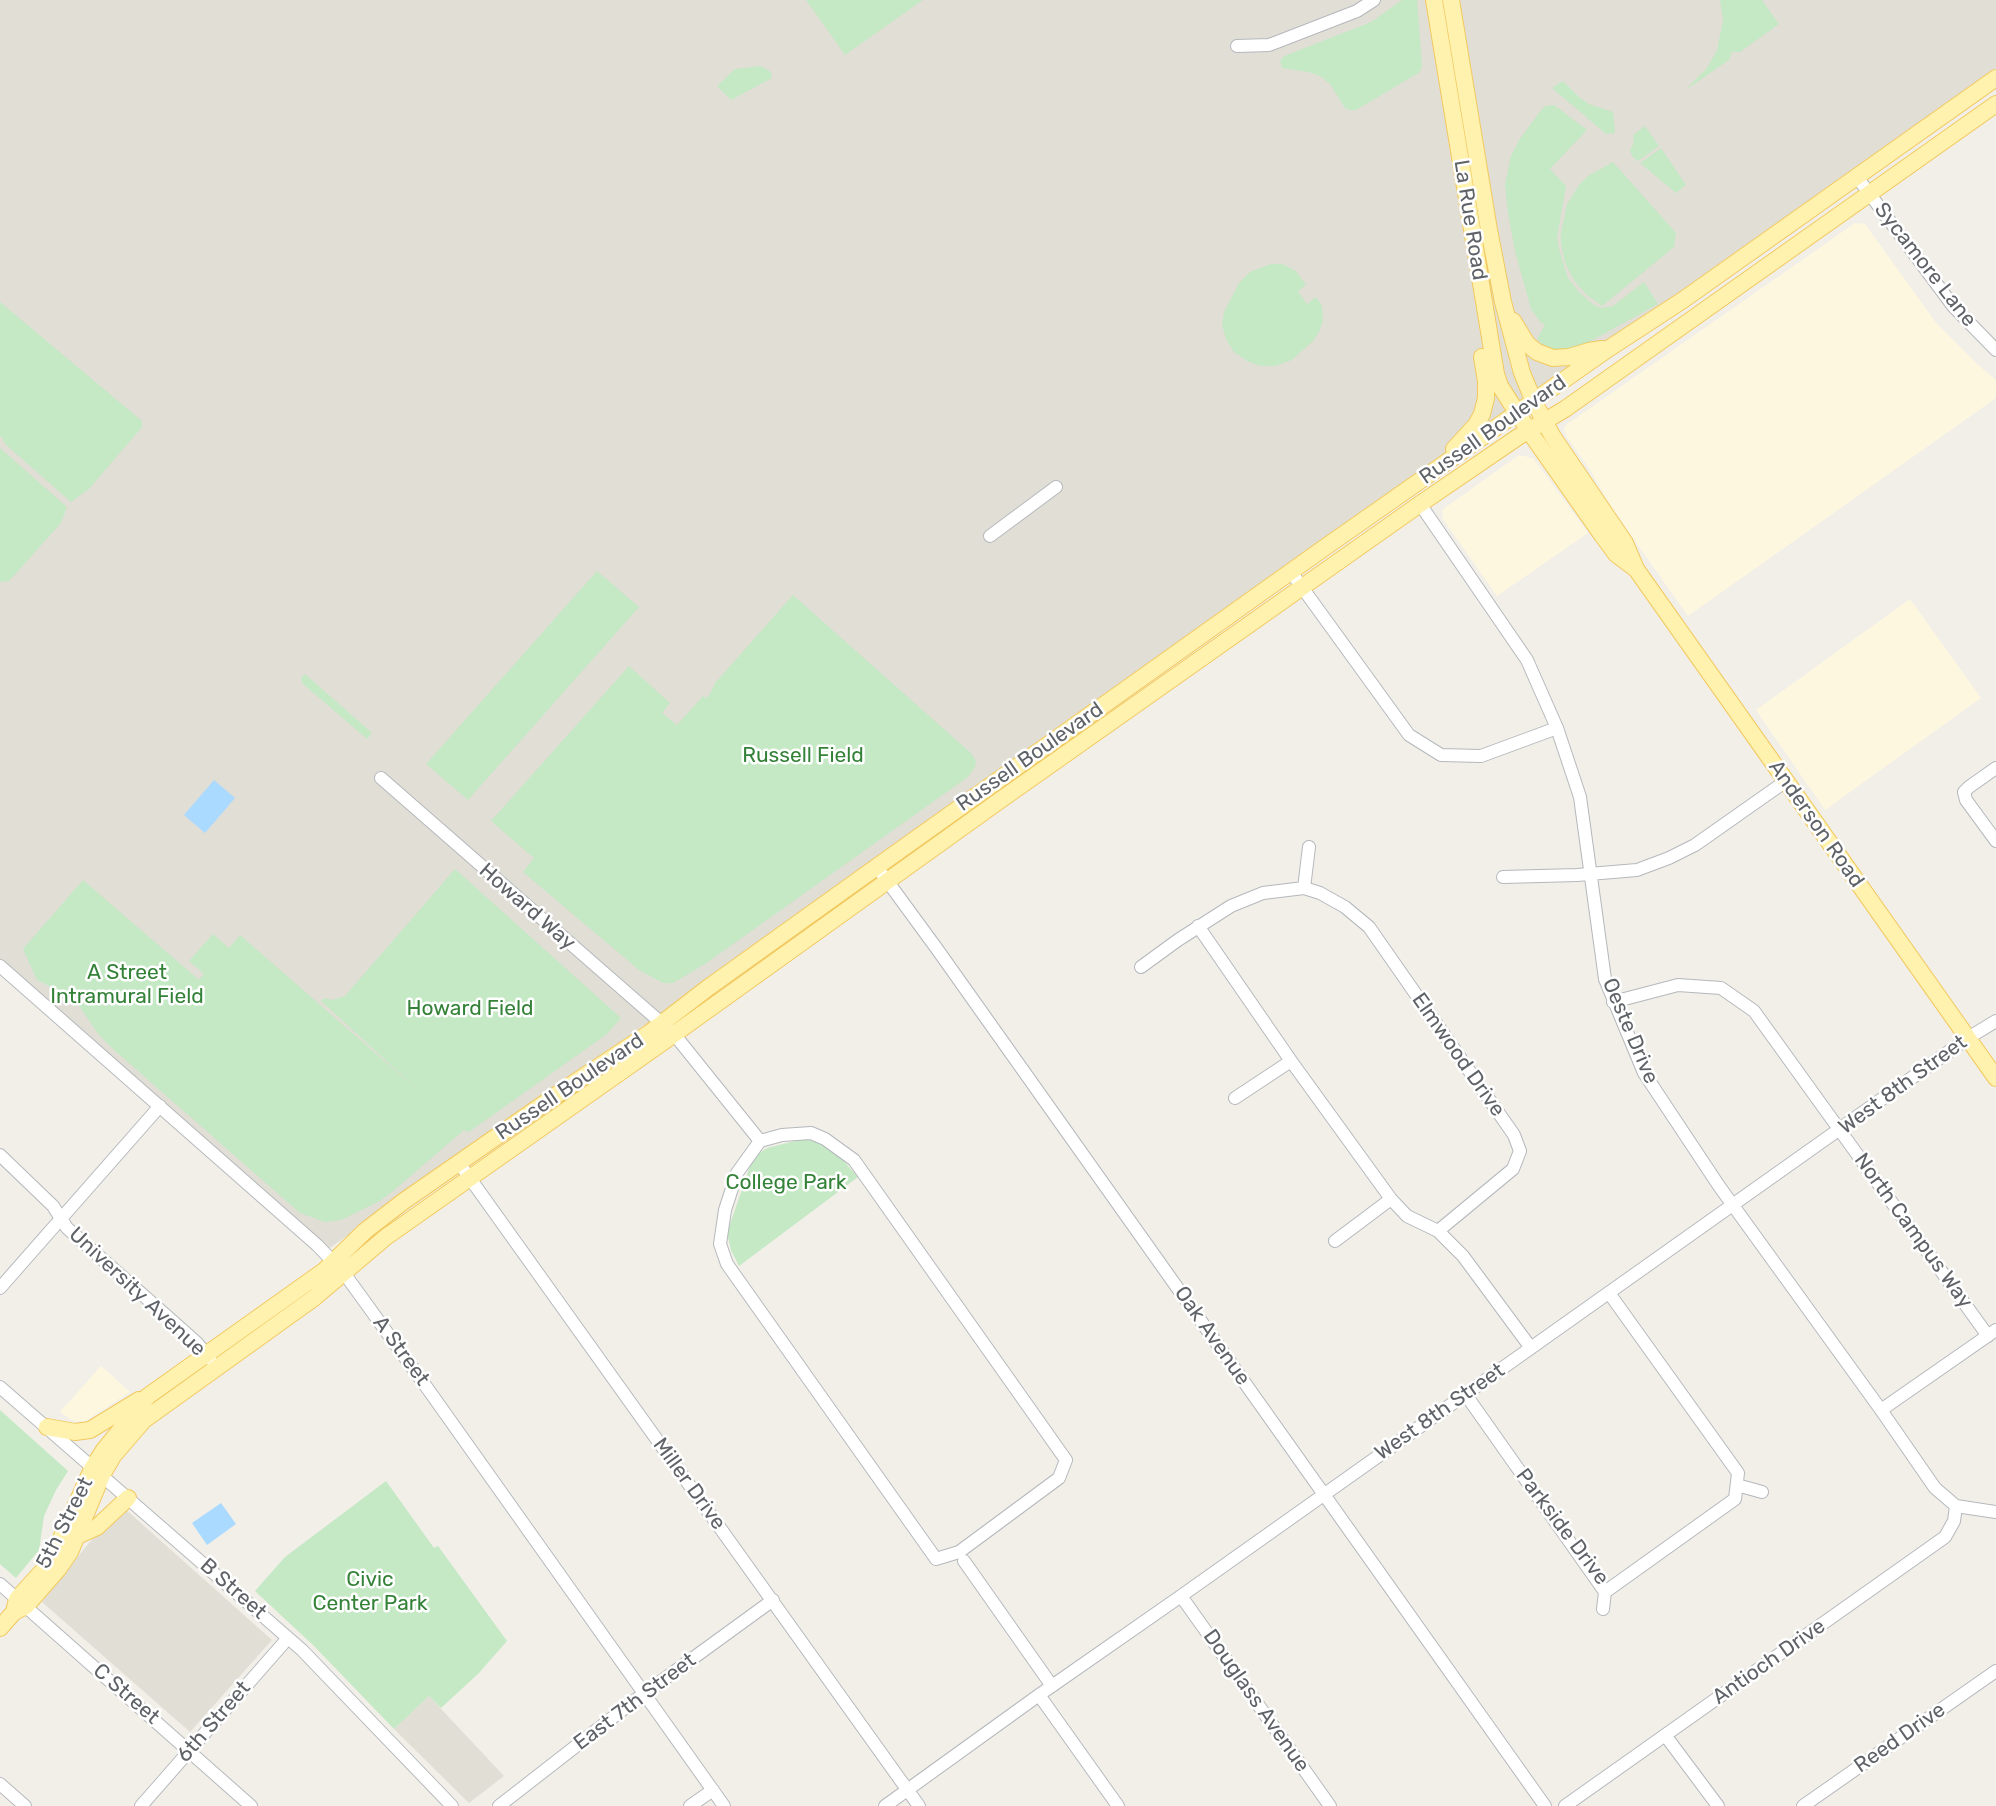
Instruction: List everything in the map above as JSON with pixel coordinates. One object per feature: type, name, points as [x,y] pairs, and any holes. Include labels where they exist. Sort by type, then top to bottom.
[{"type":"main road","name":"La Rue Road","points":[[1434,0],[1496,374],[1500,386],[1529,431]]},
{"type":"main road","name":"La Rue Road","points":[[1451,0],[1503,302],[1522,373],[1544,422]]},
{"type":"main road","name":"Russell Boulevard","points":[[98,1471],[107,1446],[148,1396],[269,1311],[386,1237],[668,1028],[709,987],[1435,470],[1683,300],[1996,78]]},
{"type":"main road","name":"Russell Boulevard","points":[[98,1471],[144,1420],[314,1298],[378,1220],[459,1163],[668,1028],[887,881],[1301,587],[1420,504],[1565,409],[1996,104]]},
{"type":"main road","points":[[1435,470],[1476,425],[1485,402],[1486,381],[1473,297],[1480,283]]},
{"type":"main road","points":[[1503,302],[1527,344],[1537,352],[1553,358],[1608,349]]},
{"type":"main road","name":"Anderson Road","points":[[1544,422],[1613,524],[1634,563],[1996,1078]]},
{"type":"main road","points":[[1529,431],[1593,522],[1600,519],[1605,522],[1634,563]]},
{"type":"main road","points":[[983,813],[982,803],[1003,786],[1004,775]]},
{"type":"main road","points":[[47,1427],[75,1432],[90,1430],[148,1396]]},
{"type":"main road","name":"5th Street","points":[[19,1606],[59,1568],[77,1536],[98,1471]]},
{"type":"main road","name":"5th Street","points":[[0,1628],[49,1564],[98,1471]]},
{"type":"main road","points":[[77,1536],[97,1527],[128,1499]]},
{"type":"street","points":[[1237,46],[1277,43],[1346,15],[1374,0]]},
{"type":"street","name":"Sycamore Lane","points":[[1857,177],[1953,306],[1996,350]]},
{"type":"street","points":[[990,536],[1056,487]]},
{"type":"street","name":"Oeste Drive","points":[[1420,504],[1527,660],[1557,728],[1580,797],[1605,979],[1612,1002],[1644,1073],[1935,1488],[1955,1506]]},
{"type":"street","points":[[1291,572],[1409,735],[1441,755],[1480,756],[1557,728]]},
{"type":"street","points":[[1996,768],[1964,792],[1966,800],[1996,841]]},
{"type":"street","name":"Howard Way","points":[[382,778],[668,1028]]},
{"type":"street","points":[[1503,877],[1637,870],[1695,845],[1786,781]]},
{"type":"street","points":[[1141,967],[1231,906],[1263,893],[1304,888],[1310,847]]},
{"type":"street","name":"Oak Avenue","points":[[877,867],[1545,1806]]},
{"type":"street","name":"Elmwood Drive","points":[[1304,888],[1320,893],[1345,907],[1369,927],[1514,1135],[1520,1151],[1513,1169],[1438,1231]]},
{"type":"street","points":[[1198,926],[1391,1199],[1408,1216],[1438,1231],[1463,1256],[1531,1348]]},
{"type":"street","name":"A Street","points":[[0,965],[317,1245],[339,1268],[724,1806]]},
{"type":"street","name":"North Campus Way","points":[[1612,1002],[1678,985],[1721,988],[1754,1012],[1992,1333]]},
{"type":"street","name":"West 8th Street","points":[[885,1806],[1996,1020]]},
{"type":"street","points":[[668,1028],[760,1141]]},
{"type":"street","points":[[1235,1098],[1291,1061]]},
{"type":"street","points":[[0,1288],[160,1106]]},
{"type":"street","points":[[811,1133],[825,1139],[854,1160],[1066,1460],[1059,1478],[959,1552],[936,1559],[727,1264],[720,1244],[725,1210],[737,1174],[760,1141],[782,1135],[811,1133]]},
{"type":"street","name":"University Avenue","points":[[0,1155],[53,1206],[66,1228],[197,1343],[216,1368]]},
{"type":"street","name":"Miller Drive","points":[[459,1163],[919,1806]]},
{"type":"street","points":[[1335,1241],[1391,1199]]},
{"type":"street","points":[[1609,1293],[1738,1473],[1737,1485],[1762,1492]]},
{"type":"street","points":[[1881,1410],[1992,1333]]},
{"type":"street","name":"B Street","points":[[0,1387],[302,1650],[452,1806]]},
{"type":"street","name":"Parkside Drive","points":[[1465,1395],[1605,1592],[1735,1499],[1737,1485]]},
{"type":"street","points":[[1955,1506],[1996,1512]]},
{"type":"street","name":"Antioch Drive","points":[[1565,1806],[1945,1537],[1954,1521],[1955,1506]]},
{"type":"street","points":[[964,1561],[1052,1686]]},
{"type":"street","name":"C Street","points":[[0,1584],[19,1606],[251,1806]]},
{"type":"street","points":[[1603,1609],[1605,1592]]},
{"type":"street","name":"Douglass Avenue","points":[[1181,1596],[1330,1806]]},
{"type":"street","name":"East 7th Street","points":[[499,1806],[645,1693],[773,1600]]},
{"type":"street","name":"6th Street","points":[[141,1806],[288,1638]]},
{"type":"street","name":"Reed Drive","points":[[1803,1806],[1996,1671]]},
{"type":"street","points":[[1039,1695],[1118,1806]]},
{"type":"street","points":[[1665,1735],[1718,1806]]},
{"type":"street","points":[[0,1784],[25,1806]]},
{"type":"street","points":[[690,1806],[713,1790]]},
{"type":"shaded area","points":[[0,0],[1996,0],[1996,68],[327,1250],[0,963]]},
{"type":"shaded area","points":[[1855,223],[1865,224],[1937,324],[1996,380],[1996,398],[1688,616],[1609,504],[1564,429],[1566,425]]},
{"type":"shaded area","points":[[1519,455],[1533,458],[1588,533],[1497,596],[1443,519],[1442,510]]},
{"type":"shaded area","points":[[1910,599],[1981,698],[1825,810],[1756,710]]},
{"type":"shaded area","points":[[101,1366],[130,1392],[84,1422],[73,1421],[60,1412]]},
{"type":"shaded area","points":[[124,1508],[272,1640],[190,1732],[42,1602],[88,1544]]},
{"type":"shaded area","points":[[429,1696],[504,1776],[469,1803],[394,1729]]},
{"type":"green space","points":[[806,0],[923,0],[845,55]]},
{"type":"green space","points":[[1402,0],[1417,0],[1422,65],[1420,72],[1356,110],[1345,108],[1330,84],[1320,76],[1282,68],[1280,61],[1284,56],[1371,22]]},
{"type":"green space","points":[[1720,0],[1762,0],[1779,24],[1740,52],[1732,52],[1729,60],[1687,89],[1707,68],[1717,50],[1723,20]]},
{"type":"green space","points":[[761,66],[771,72],[772,78],[731,100],[717,86],[735,69]]},
{"type":"green space","points":[[1563,81],[1589,104],[1613,112],[1615,133],[1606,134],[1552,88]]},
{"type":"green space","points":[[1554,105],[1587,130],[1550,169],[1566,186],[1557,238],[1568,278],[1580,293],[1601,308],[1613,306],[1644,282],[1658,304],[1582,346],[1556,351],[1544,346],[1537,339],[1545,325],[1531,309],[1515,251],[1505,185],[1511,156],[1519,140],[1542,109]]},
{"type":"green space","points":[[1645,126],[1659,146],[1638,161],[1630,151],[1634,142],[1633,135]]},
{"type":"green space","points":[[1661,148],[1686,185],[1676,193],[1640,163]]},
{"type":"green space","points":[[1613,162],[1676,233],[1674,247],[1602,306],[1575,282],[1565,263],[1561,233],[1567,204],[1579,185],[1588,176]]},
{"type":"green space","points":[[1271,264],[1282,264],[1296,271],[1306,285],[1298,291],[1307,304],[1316,297],[1322,306],[1323,321],[1313,341],[1292,360],[1275,366],[1260,366],[1234,352],[1222,325],[1224,312],[1239,283],[1250,272]]},
{"type":"green space","points":[[0,302],[142,421],[142,427],[89,489],[71,502],[4,443],[0,436]]},
{"type":"green space","points":[[0,448],[67,507],[61,523],[9,581],[0,582]]},
{"type":"green space","points":[[597,571],[639,607],[468,800],[426,764]]},
{"type":"green space","name":"Russell Field","points":[[793,595],[972,754],[976,761],[975,767],[968,777],[705,964],[673,983],[663,983],[639,970],[523,872],[534,858],[491,821],[629,666],[670,703],[662,713],[677,725],[703,696],[706,698],[710,694],[715,683]]},
{"type":"green space","points":[[305,674],[372,733],[367,739],[302,683],[301,678]]},
{"type":"green space","points":[[455,869],[621,1018],[607,1034],[469,1132],[464,1130],[392,1192],[341,1220],[325,1222],[300,1213],[114,1050],[68,995],[37,980],[23,949],[83,880],[199,980],[204,974],[189,961],[213,934],[229,948],[240,935],[419,1091],[321,1001],[324,998],[333,1000],[345,996]]},
{"type":"green space","name":"College Park","points":[[803,1139],[820,1142],[840,1157],[858,1177],[739,1266],[727,1233],[751,1163],[755,1156],[767,1148]]},
{"type":"green space","points":[[0,1410],[68,1471],[44,1516],[39,1550],[16,1578],[0,1564]]},
{"type":"green space","name":"Civic Center Park","points":[[386,1481],[434,1548],[438,1546],[507,1641],[478,1674],[441,1708],[429,1696],[394,1729],[314,1646],[255,1591],[285,1557]]},
{"type":"water","points":[[214,780],[235,798],[205,833],[184,815]]},
{"type":"water","points":[[221,1503],[236,1524],[207,1545],[192,1523]]},
{"type":"park label","name":"A Street Intramural Field","points":[[127,985]]},
{"type":"park label","name":"Howard Field","points":[[470,1009]]}]
